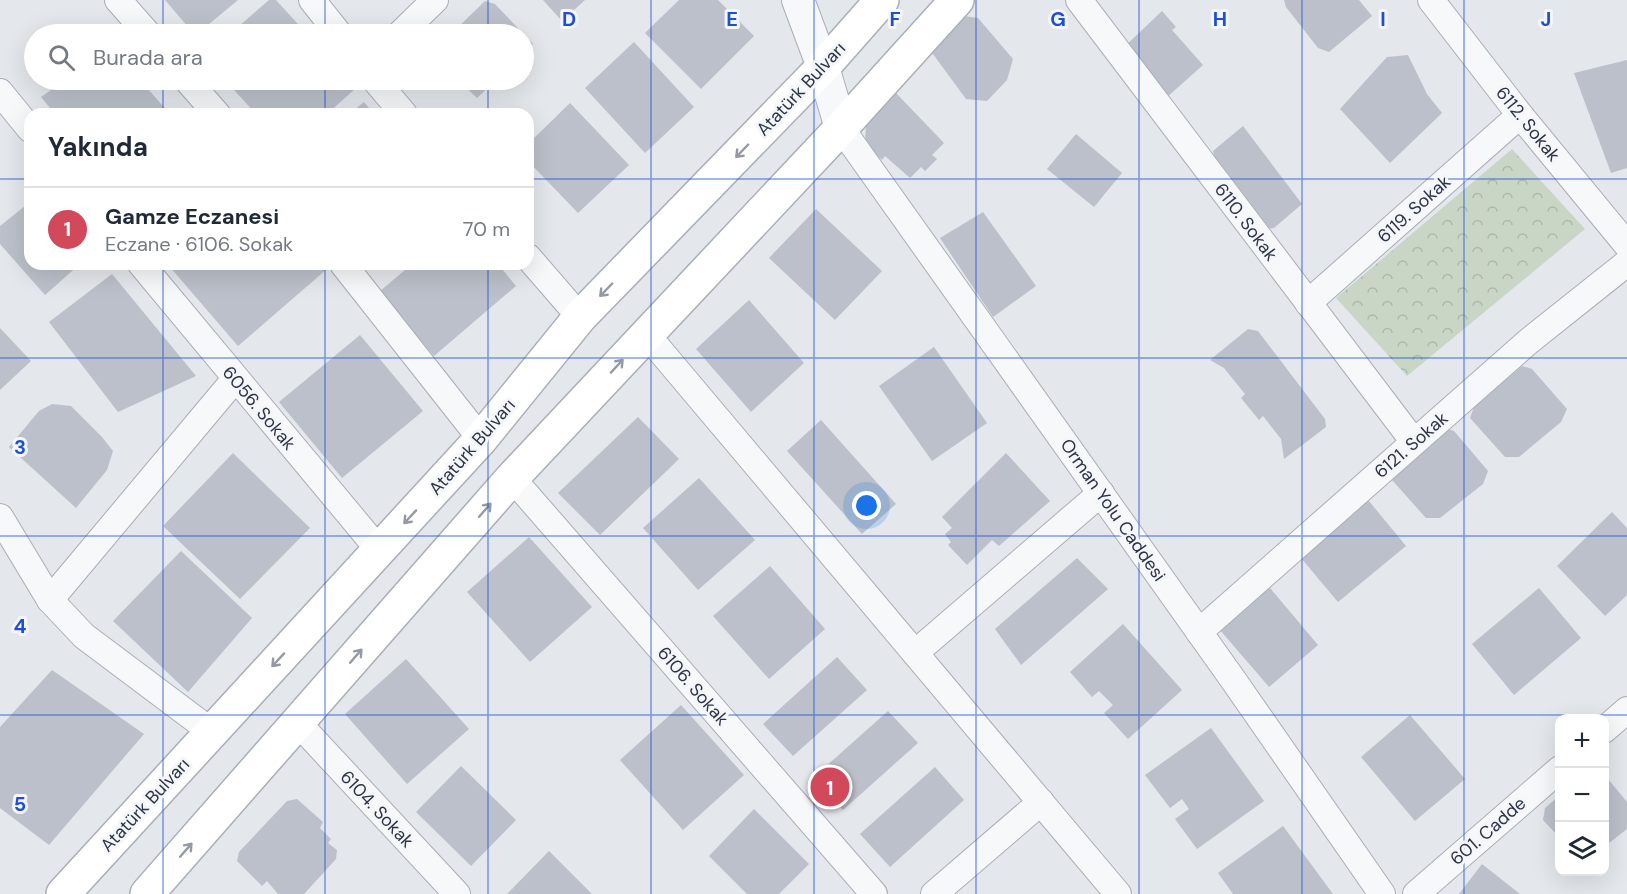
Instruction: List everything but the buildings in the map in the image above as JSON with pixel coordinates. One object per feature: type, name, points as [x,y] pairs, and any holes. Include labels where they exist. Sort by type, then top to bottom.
[{"type":"main road","name":"Atatürk Bulvarı","points":[[63,894],[481,440],[580,317],[823,67],[882,0]]},
{"type":"main road","points":[[147,894],[512,478],[841,128],[957,0]]},
{"type":"street","points":[[118,0],[139,24]]},
{"type":"street","points":[[312,0],[331,24]]},
{"type":"street","points":[[410,24],[435,0]]},
{"type":"street","points":[[798,0],[823,67],[841,128]]},
{"type":"street","name":"6110. Sokak","points":[[1079,0],[1414,442]]},
{"type":"street","name":"6112. Sokak","points":[[1431,0],[1520,115],[1627,245]]},
{"type":"street","points":[[196,90],[212,108]]},
{"type":"street","points":[[384,90],[399,108]]},
{"type":"street","points":[[0,92],[24,122]]},
{"type":"street","name":"6119. Sokak","points":[[1308,303],[1520,115]]},
{"type":"street","name":"Orman Yolu Caddesi","points":[[841,128],[1101,493],[1382,894]]},
{"type":"street","name":"6121. Sokak","points":[[1199,632],[1529,341],[1627,263]]},
{"type":"street","points":[[534,264],[580,317]]},
{"type":"street","name":"6056. Sokak","points":[[146,270],[379,550]]},
{"type":"street","points":[[348,270],[481,440]]},
{"type":"street","points":[[647,335],[1118,894]]},
{"type":"street","points":[[50,600],[236,379]]},
{"type":"street","name":"6106. Sokak","points":[[512,478],[873,894]]},
{"type":"street","points":[[915,653],[1101,493]]},
{"type":"street","points":[[0,517],[50,600],[84,636],[212,732]]},
{"type":"street","points":[[1609,726],[1626,712]]},
{"type":"street","name":"6104. Sokak","points":[[298,723],[457,894]]},
{"type":"street","name":"601. Cadde","points":[[1416,894],[1555,773]]},
{"type":"street","points":[[934,894],[1041,802]]},
{"type":"green space","points":[[1512,149],[1585,229],[1407,376],[1336,298]]},
{"type":"place","name":"Gamze Eczanesi","points":[[830,787]]}]
